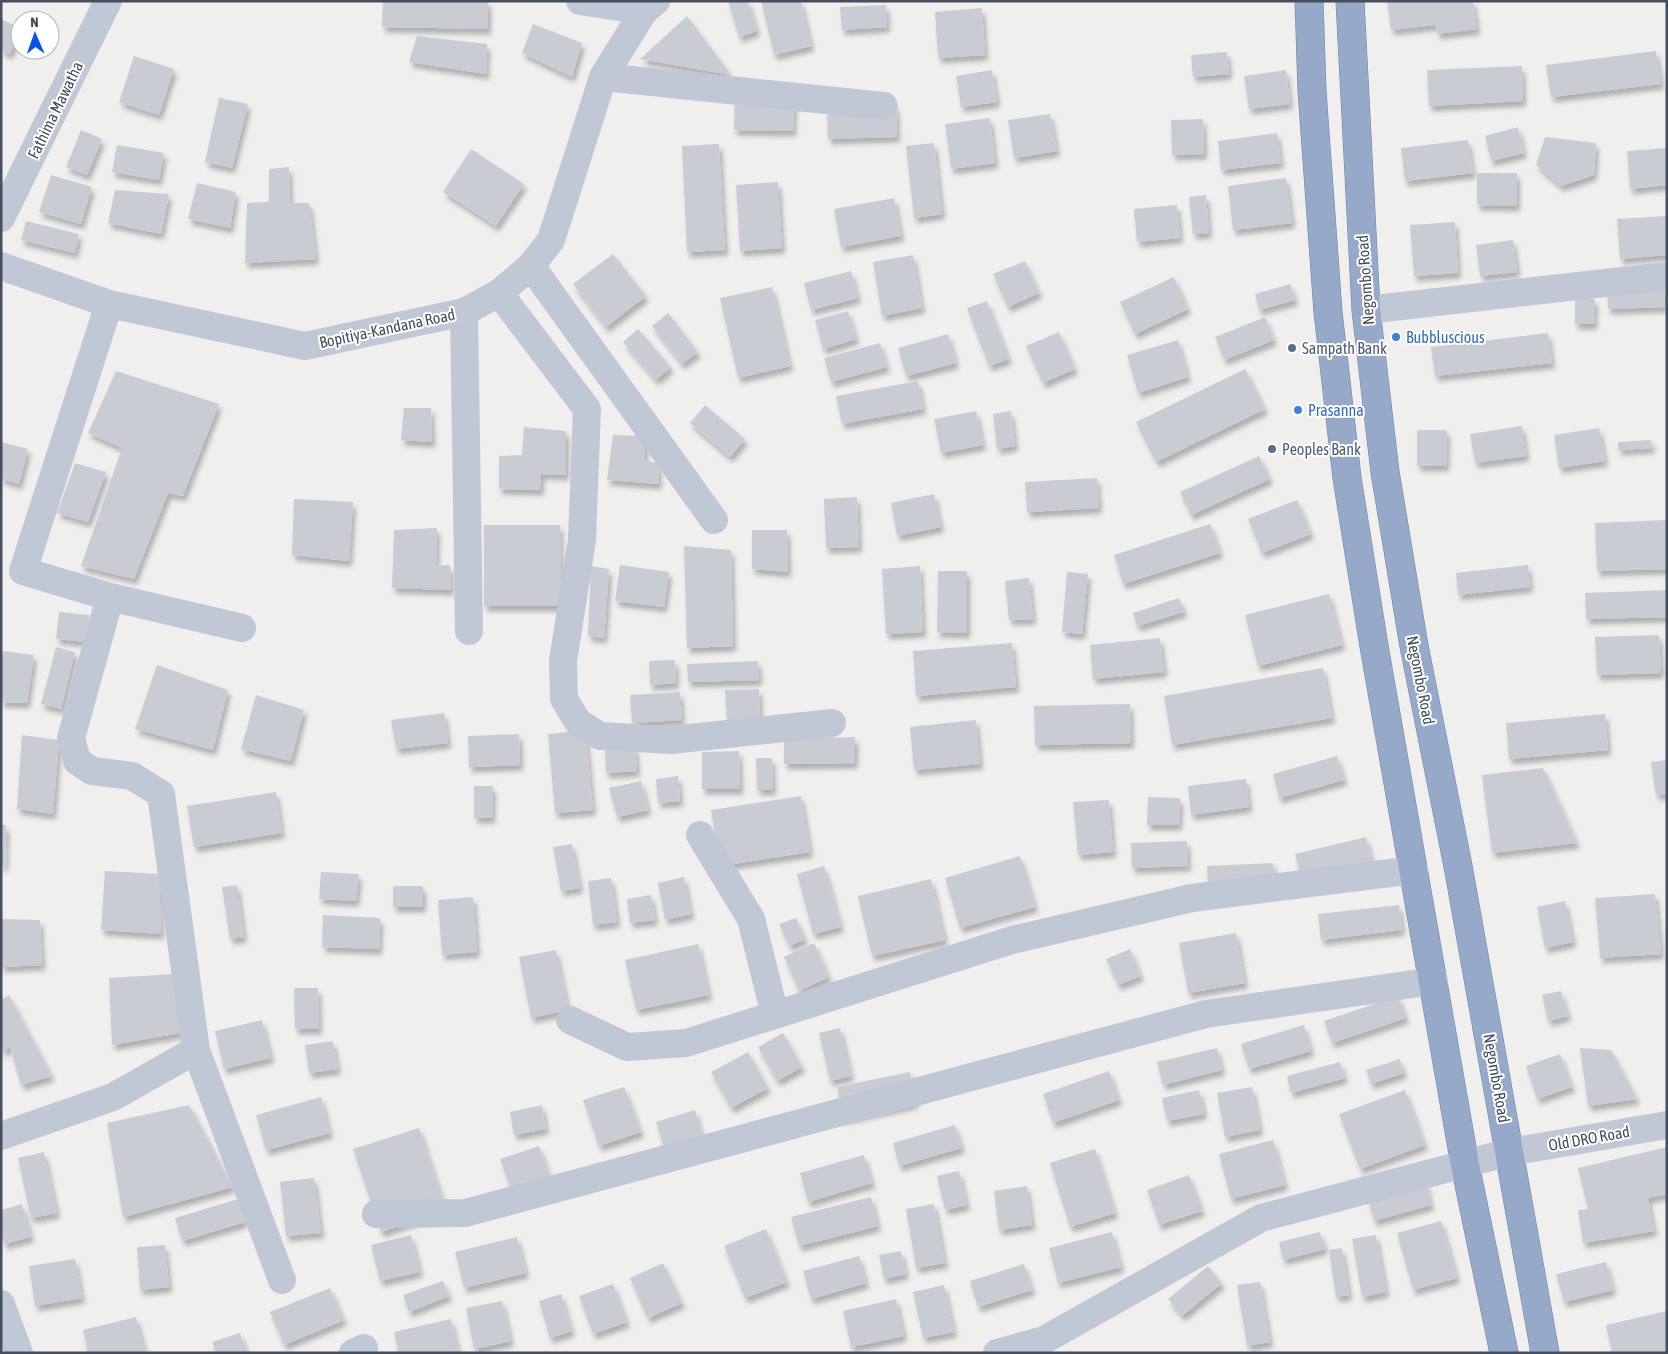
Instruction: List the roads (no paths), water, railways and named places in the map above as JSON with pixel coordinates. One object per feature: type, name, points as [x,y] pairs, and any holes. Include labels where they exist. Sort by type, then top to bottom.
[{"type":"highway","points":[[1308,1],[1312,91],[1328,312],[1346,468],[1374,646],[1465,1165],[1504,1353]]},
{"type":"highway","name":"Negombo Road","points":[[1350,1],[1366,310],[1385,472],[1414,646],[1458,866],[1545,1353]]},
{"type":"street","name":"Fathima Mawatha","points":[[1,218],[108,1]]},
{"type":"street","points":[[580,1],[650,6]]},
{"type":"street","name":"Bopitiya-Kandana Road","points":[[1,266],[109,304],[304,346],[464,312],[499,293],[531,266],[552,240],[603,77],[650,6]]},
{"type":"street","points":[[603,77],[884,106]]},
{"type":"street","points":[[531,266],[714,520]]},
{"type":"street","points":[[1366,310],[1667,276]]},
{"type":"street","points":[[499,293],[587,409],[582,540],[563,661],[564,699],[578,722],[600,736],[671,740],[832,723]]},
{"type":"street","points":[[109,304],[23,571],[110,597],[242,628]]},
{"type":"street","points":[[464,312],[468,631]]},
{"type":"street","points":[[110,597],[71,738],[77,761],[92,771],[132,776],[160,794],[196,1050],[282,1280]]},
{"type":"street","points":[[700,834],[751,919],[775,1015]]},
{"type":"street","points":[[570,1020],[627,1047],[686,1044],[1012,940],[1192,898],[1414,870]]},
{"type":"street","points":[[376,1214],[464,1213],[1206,1014],[1434,981]]},
{"type":"street","points":[[1,1136],[113,1097],[196,1050]]},
{"type":"street","name":"Old DRO Road","points":[[997,1353],[1044,1340],[1260,1218],[1510,1152],[1667,1125]]},
{"type":"street","points":[[1,1304],[19,1353]]},
{"type":"place","name":"Bubbluscious","points":[[1396,337]]},
{"type":"place","name":"Sampath Bank","points":[[1292,348]]},
{"type":"place","name":"Prasanna","points":[[1298,410]]},
{"type":"place","name":"Peoples Bank","points":[[1272,449]]}]
